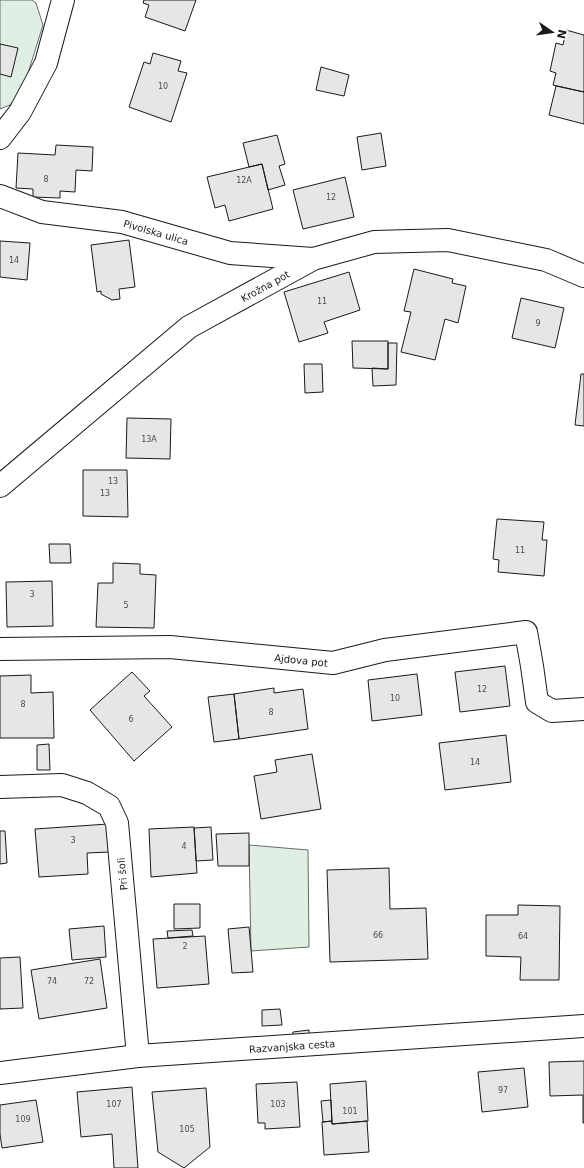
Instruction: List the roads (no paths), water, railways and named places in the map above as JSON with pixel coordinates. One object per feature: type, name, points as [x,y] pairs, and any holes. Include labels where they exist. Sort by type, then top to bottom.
[{"type":"street","points":[[0,138],[20,112],[46,63],[63,0]]},
{"type":"street","name":"Pivolska ulica","points":[[0,196],[42,212],[122,222],[230,253],[313,259]]},
{"type":"street","name":"Krožna pot","points":[[0,486],[190,327],[313,259],[374,242],[448,240],[546,260],[584,276]]},
{"type":"street","name":"Ajdova pot","points":[[0,650],[170,647],[333,664],[385,650],[526,632],[537,702],[552,711],[584,708]]},
{"type":"street","name":"Pri šoli","points":[[0,787],[62,785],[87,793],[109,806],[117,823],[138,1056]]},
{"type":"street","name":"Razvanjska cesta","points":[[0,1073],[138,1056],[584,1026]]}]
